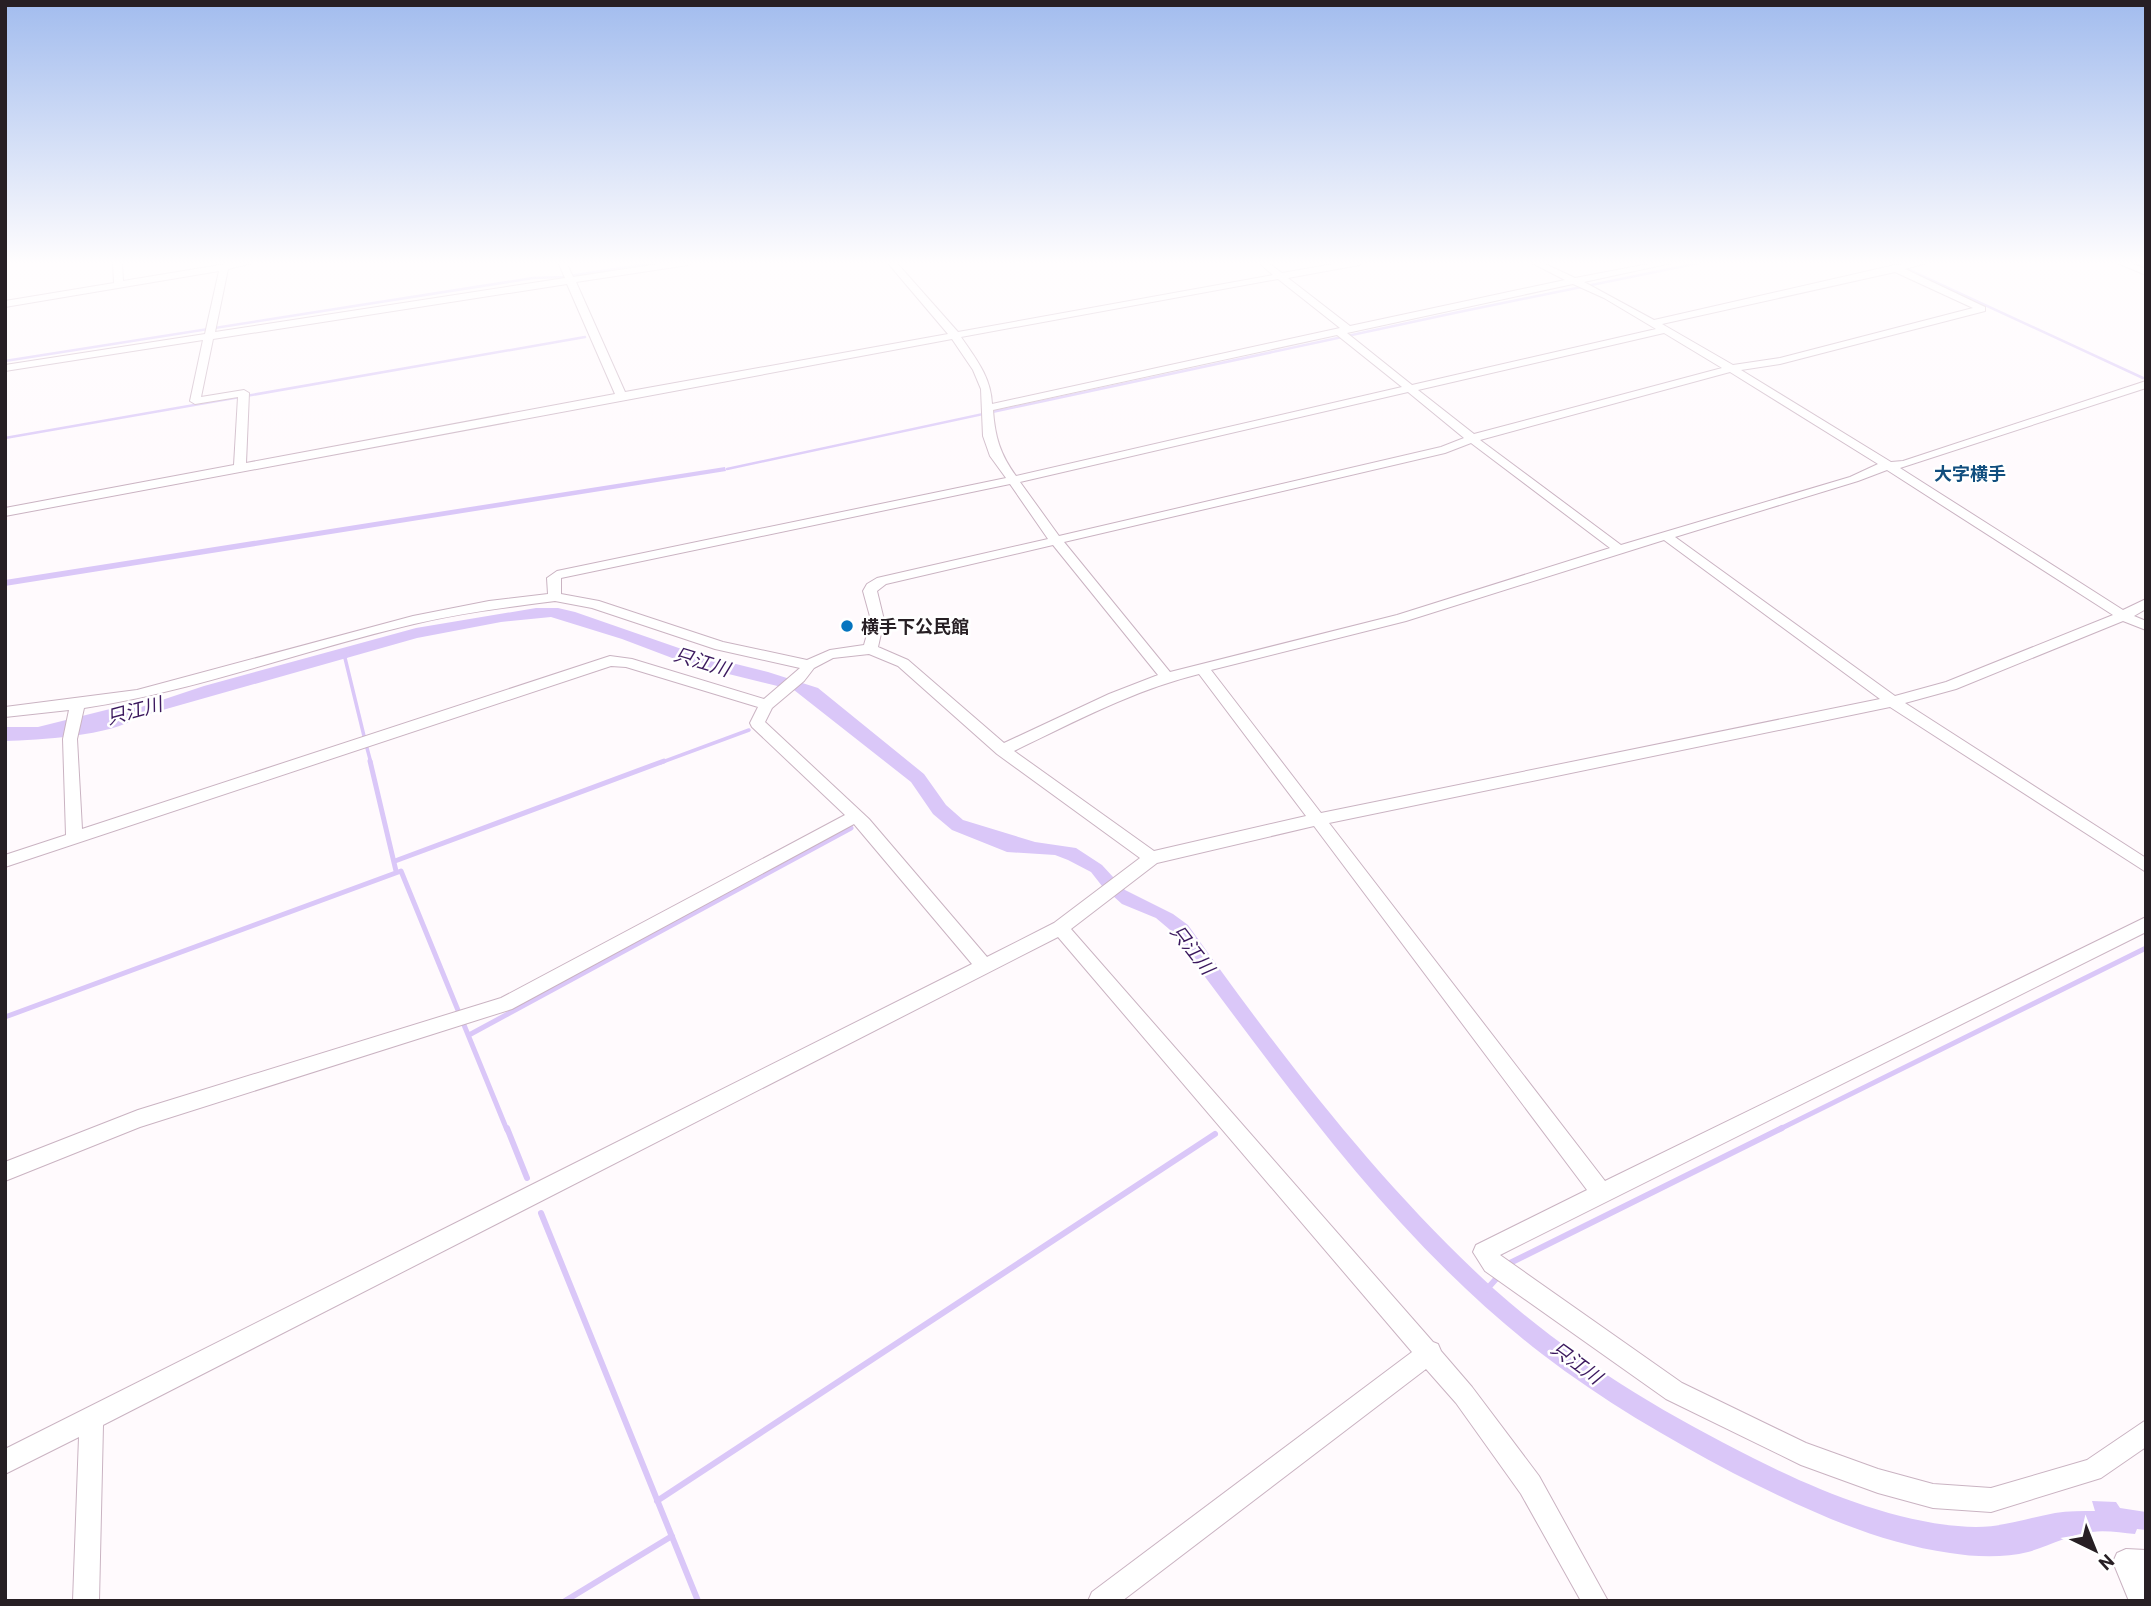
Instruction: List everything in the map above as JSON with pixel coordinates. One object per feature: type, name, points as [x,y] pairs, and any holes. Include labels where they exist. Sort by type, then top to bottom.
[{"type":"street","points":[[5,368],[179,337]]},
{"type":"street","points":[[211,337],[195,401],[244,393],[240,467]]},
{"type":"street","points":[[595,337],[621,396]]},
{"type":"street","points":[[5,512],[944,337]]},
{"type":"street","points":[[956,337],[978,370],[986,389],[989,436],[996,456],[1056,540],[1167,677]]},
{"type":"street","points":[[988,413],[1331,337]]},
{"type":"street","points":[[1348,337],[1471,439],[1619,549]]},
{"type":"street","points":[[555,597],[553,578],[557,575],[1014,480],[1635,337]]},
{"type":"street","points":[[1677,337],[1892,466],[1955,506],[1997,537],[2123,615],[2146,626]]},
{"type":"street","points":[[870,649],[879,626],[878,612],[870,591],[876,583],[1445,450],[1471,439],[1730,369],[1780,361],[1873,337]]},
{"type":"street","points":[[1002,750],[1114,697],[1167,677],[1401,618],[1619,549],[1905,464],[2146,384]]},
{"type":"street","points":[[1665,535],[1891,702],[2146,866]]},
{"type":"street","points":[[5,712],[76,709],[413,620],[489,605],[555,597],[594,604],[720,646],[809,665]]},
{"type":"street","points":[[5,1462],[1060,928],[1152,858],[1316,820],[1891,702],[1951,686],[2146,603]]},
{"type":"street","points":[[985,967],[856,817],[757,723],[772,701],[799,678],[809,665],[830,654],[870,649],[904,663],[1002,750],[1152,858]]},
{"type":"street","points":[[5,861],[610,662],[627,662],[772,701]]},
{"type":"street","points":[[1202,668],[1602,1194]]},
{"type":"street","points":[[74,838],[70,738],[76,709]]},
{"type":"street","points":[[5,1172],[138,1119],[506,1004],[856,817]]},
{"type":"street","points":[[2146,924],[1484,1252],[1493,1263],[1674,1391],[1801,1452],[1878,1481],[1933,1496],[1991,1500],[2093,1469],[2146,1432]]},
{"type":"street","points":[[1060,928],[1430,1352],[1530,1485],[1595,1601]]},
{"type":"street","points":[[1101,1601],[1430,1352]]},
{"type":"street","points":[[86,1601],[91,1419]]},
{"type":"street","points":[[2142,1601],[2126,1562],[2146,1563]]},
{"type":"water","points":[[725,467],[726,471],[5,586],[5,580]]},
{"type":"water","name":"只江川","points":[[536,608],[558,608],[575,612],[696,654],[818,688],[924,774],[946,805],[963,820],[1035,842],[1076,848],[1102,865],[1125,890],[1173,914],[1188,925],[1258,1022],[1370,1161],[1451,1248],[1523,1314],[1586,1361],[1651,1403],[1805,1483],[1890,1513],[1948,1525],[1986,1527],[2055,1513],[2095,1511],[2092,1501],[2116,1502],[2120,1508],[2146,1512],[2146,1530],[2137,1529],[2135,1534],[2103,1531],[2084,1533],[2028,1552],[2009,1555],[1969,1555],[1921,1548],[1838,1522],[1785,1499],[1635,1418],[1542,1354],[1488,1309],[1436,1260],[1388,1208],[1297,1099],[1169,929],[1156,918],[1122,904],[1091,872],[1068,860],[1055,855],[1007,852],[952,830],[933,814],[911,782],[794,690],[688,664],[622,639],[551,617],[501,622],[417,638],[138,717],[111,729],[55,738],[5,741],[5,727],[38,727],[118,707],[138,708],[204,686],[416,628]]},
{"type":"waterway","points":[[5,361],[158,337]]},
{"type":"waterway","points":[[5,438],[585,337]]},
{"type":"waterway","points":[[727,469],[1343,337]]},
{"type":"waterway","points":[[2054,337],[2143,378]]},
{"type":"waterway","points":[[348,653],[345,658],[364,736]]},
{"type":"waterway","points":[[660,763],[749,730]]},
{"type":"waterway","points":[[367,748],[371,763]]},
{"type":"waterway","points":[[370,761],[396,871]]},
{"type":"waterway","points":[[395,861],[664,761]]},
{"type":"waterway","points":[[469,1035],[851,828]]},
{"type":"waterway","points":[[5,1017],[401,871],[507,1130]]},
{"type":"waterway","points":[[1778,1130],[2146,948]]},
{"type":"waterway","points":[[507,1128],[527,1178]]},
{"type":"waterway","points":[[1510,1263],[1782,1128]]},
{"type":"waterway","points":[[657,1501],[1215,1134]]},
{"type":"waterway","points":[[541,1213],[657,1501]]},
{"type":"waterway","points":[[1487,1289],[1496,1279]]},
{"type":"waterway","points":[[657,1501],[672,1536]]},
{"type":"waterway","points":[[565,1601],[672,1536]]},
{"type":"waterway","points":[[672,1536],[698,1601]]},
{"type":"place","name":"横手下公民館","points":[[847,626]]},
{"type":"district","name":"大字横手","points":[[1970,473]]}]
